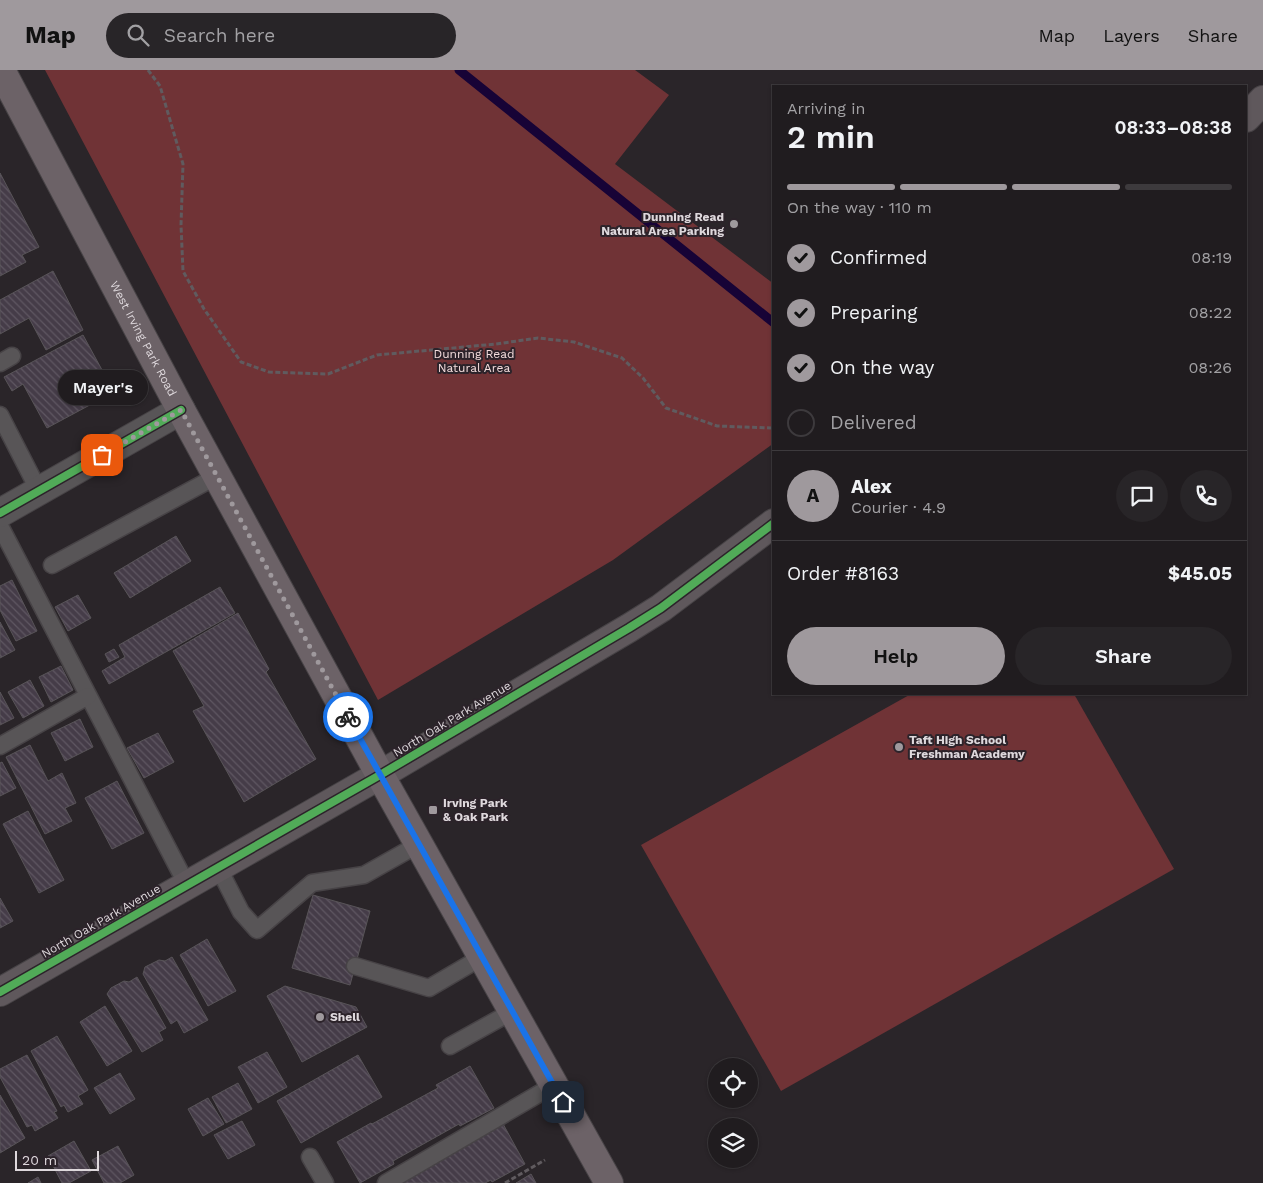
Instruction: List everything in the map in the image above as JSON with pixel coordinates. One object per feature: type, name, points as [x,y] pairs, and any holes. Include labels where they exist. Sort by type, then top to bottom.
[{"type":"main road","name":"West Irving Park Road","points":[[1,70],[181,410],[380,775],[609,1183]]},
{"type":"street","points":[[1247,117],[1263,100]]},
{"type":"street","points":[[0,513],[181,410]]},
{"type":"street","name":"North Oak Park Avenue","points":[[0,992],[380,775],[629,628],[661,608],[772,525]]},
{"type":"lane","points":[[0,414],[39,491]]},
{"type":"lane","points":[[52,565],[218,476]]},
{"type":"lane","points":[[0,526],[187,885]]},
{"type":"lane","points":[[0,746],[88,696]]},
{"type":"lane","points":[[218,867],[241,912],[257,930],[312,883],[364,874],[419,844]]},
{"type":"lane","points":[[355,966],[429,988],[482,957]]},
{"type":"lane","points":[[450,1046],[513,1011]]},
{"type":"lane","points":[[386,1183],[554,1085]]},
{"type":"lane","points":[[310,1157],[325,1183]]},
{"type":"path","points":[[148,70],[160,86],[183,164],[182,271],[204,309],[241,362],[269,372],[328,374],[377,355],[496,344],[538,338],[574,342],[622,358],[643,378],[666,408],[717,426],[772,428]]},
{"type":"path","points":[[505,1183],[545,1160]]},
{"type":"green space","name":"Dunning Read Natural Area","points":[[45,70],[635,70],[669,95],[615,164],[772,282],[772,444],[613,560],[378,700]]},
{"type":"green space","points":[[909,695],[1075,695],[1174,869],[781,1091],[641,845]]},
{"type":"building","points":[[0,173],[39,247],[22,255],[26,262],[0,276]]},
{"type":"building","points":[[53,271],[83,330],[46,350],[29,318],[0,334],[0,300]]},
{"type":"building","points":[[83,335],[114,392],[47,428],[23,384],[12,391],[4,377]]},
{"type":"building","points":[[176,536],[191,561],[130,598],[114,573]]},
{"type":"building","points":[[12,580],[37,631],[16,641],[0,610],[0,586]]},
{"type":"building","points":[[220,587],[235,613],[109,684],[102,671],[125,657],[119,645]]},
{"type":"building","points":[[78,595],[91,618],[68,631],[55,607]]},
{"type":"building","points":[[238,613],[269,669],[266,672],[316,759],[244,802],[193,711],[204,706],[173,651]]},
{"type":"building","points":[[0,622],[15,650],[0,658]]},
{"type":"building","points":[[114,649],[119,657],[109,662],[105,654]]},
{"type":"building","points":[[61,666],[73,690],[51,702],[39,677]]},
{"type":"building","points":[[30,680],[44,706],[23,718],[8,692]]},
{"type":"building","points":[[0,692],[14,718],[0,725]]},
{"type":"building","points":[[80,719],[93,747],[65,761],[51,733]]},
{"type":"building","points":[[158,733],[174,762],[144,778],[127,748]]},
{"type":"building","points":[[30,745],[48,781],[62,773],[76,803],[65,808],[72,821],[45,834],[6,757]]},
{"type":"building","points":[[2,762],[16,788],[0,796],[0,763]]},
{"type":"building","points":[[117,781],[144,833],[112,849],[85,798]]},
{"type":"building","points":[[28,811],[64,880],[39,893],[3,824]]},
{"type":"building","name":"Shell","points":[[313,895],[370,911],[350,985],[292,968]]},
{"type":"building","points":[[0,898],[13,921],[0,928]]},
{"type":"building","points":[[207,939],[236,991],[208,1006],[180,955]]},
{"type":"building","points":[[172,957],[208,1020],[184,1033],[177,1020],[171,1024],[143,974],[145,967],[159,960],[165,961]]},
{"type":"building","points":[[137,977],[166,1028],[159,1032],[163,1040],[142,1052],[107,994],[111,988]]},
{"type":"building","name":"Shell","points":[[285,986],[356,1007],[367,1027],[302,1062],[267,996]]},
{"type":"building","points":[[105,1006],[132,1051],[107,1066],[80,1022]]},
{"type":"building","points":[[57,1036],[88,1090],[78,1096],[83,1104],[68,1112],[64,1105],[61,1107],[31,1051]]},
{"type":"building","points":[[267,1052],[287,1087],[258,1103],[238,1067]]},
{"type":"building","points":[[27,1055],[57,1111],[54,1112],[58,1118],[35,1131],[32,1125],[27,1127],[0,1077],[0,1069]]},
{"type":"building","points":[[358,1055],[382,1097],[301,1143],[277,1101]]},
{"type":"building","points":[[470,1066],[494,1108],[460,1126],[459,1124],[393,1161],[394,1164],[360,1183],[337,1142],[438,1088],[436,1085]]},
{"type":"building","points":[[120,1073],[135,1099],[110,1114],[94,1088]]},
{"type":"building","points":[[238,1083],[252,1109],[226,1123],[212,1097]]},
{"type":"building","points":[[0,1095],[25,1138],[0,1153]]},
{"type":"building","points":[[208,1098],[224,1124],[203,1136],[188,1109]]},
{"type":"building","points":[[242,1121],[255,1145],[228,1159],[214,1135]]},
{"type":"building","points":[[502,1122],[525,1164],[492,1182],[491,1180],[485,1183],[395,1183]]},
{"type":"building","points":[[74,1141],[91,1171],[69,1183],[62,1183],[48,1156]]},
{"type":"building","points":[[118,1146],[134,1175],[120,1183],[104,1183],[92,1160]]},
{"type":"building","points":[[531,1174],[536,1183],[516,1183]]},
{"type":"building","points":[[38,1177],[41,1183],[28,1183]]},
{"type":"waterway","points":[[459,70],[772,321]]},
{"type":"cycle path","points":[[0,513],[181,410]]},
{"type":"cycle path","points":[[0,992],[380,775],[629,628],[661,608],[772,525]]},
{"type":"way so far","points":[[102,455],[181,410],[348,717]]},
{"type":"place","name":"Dunning Read Natural Area Parking","points":[[734,224]]},
{"type":"place","name":"Mayer's","points":[[102,455]]},
{"type":"place","name":"Taft High School Freshman Academy","points":[[899,747]]},
{"type":"place","name":"Irving Park & Oak Park","points":[[433,810]]},
{"type":"place","name":"Shell","points":[[320,1017]]},
{"type":"route","points":[[348,717],[563,1102]]}]
